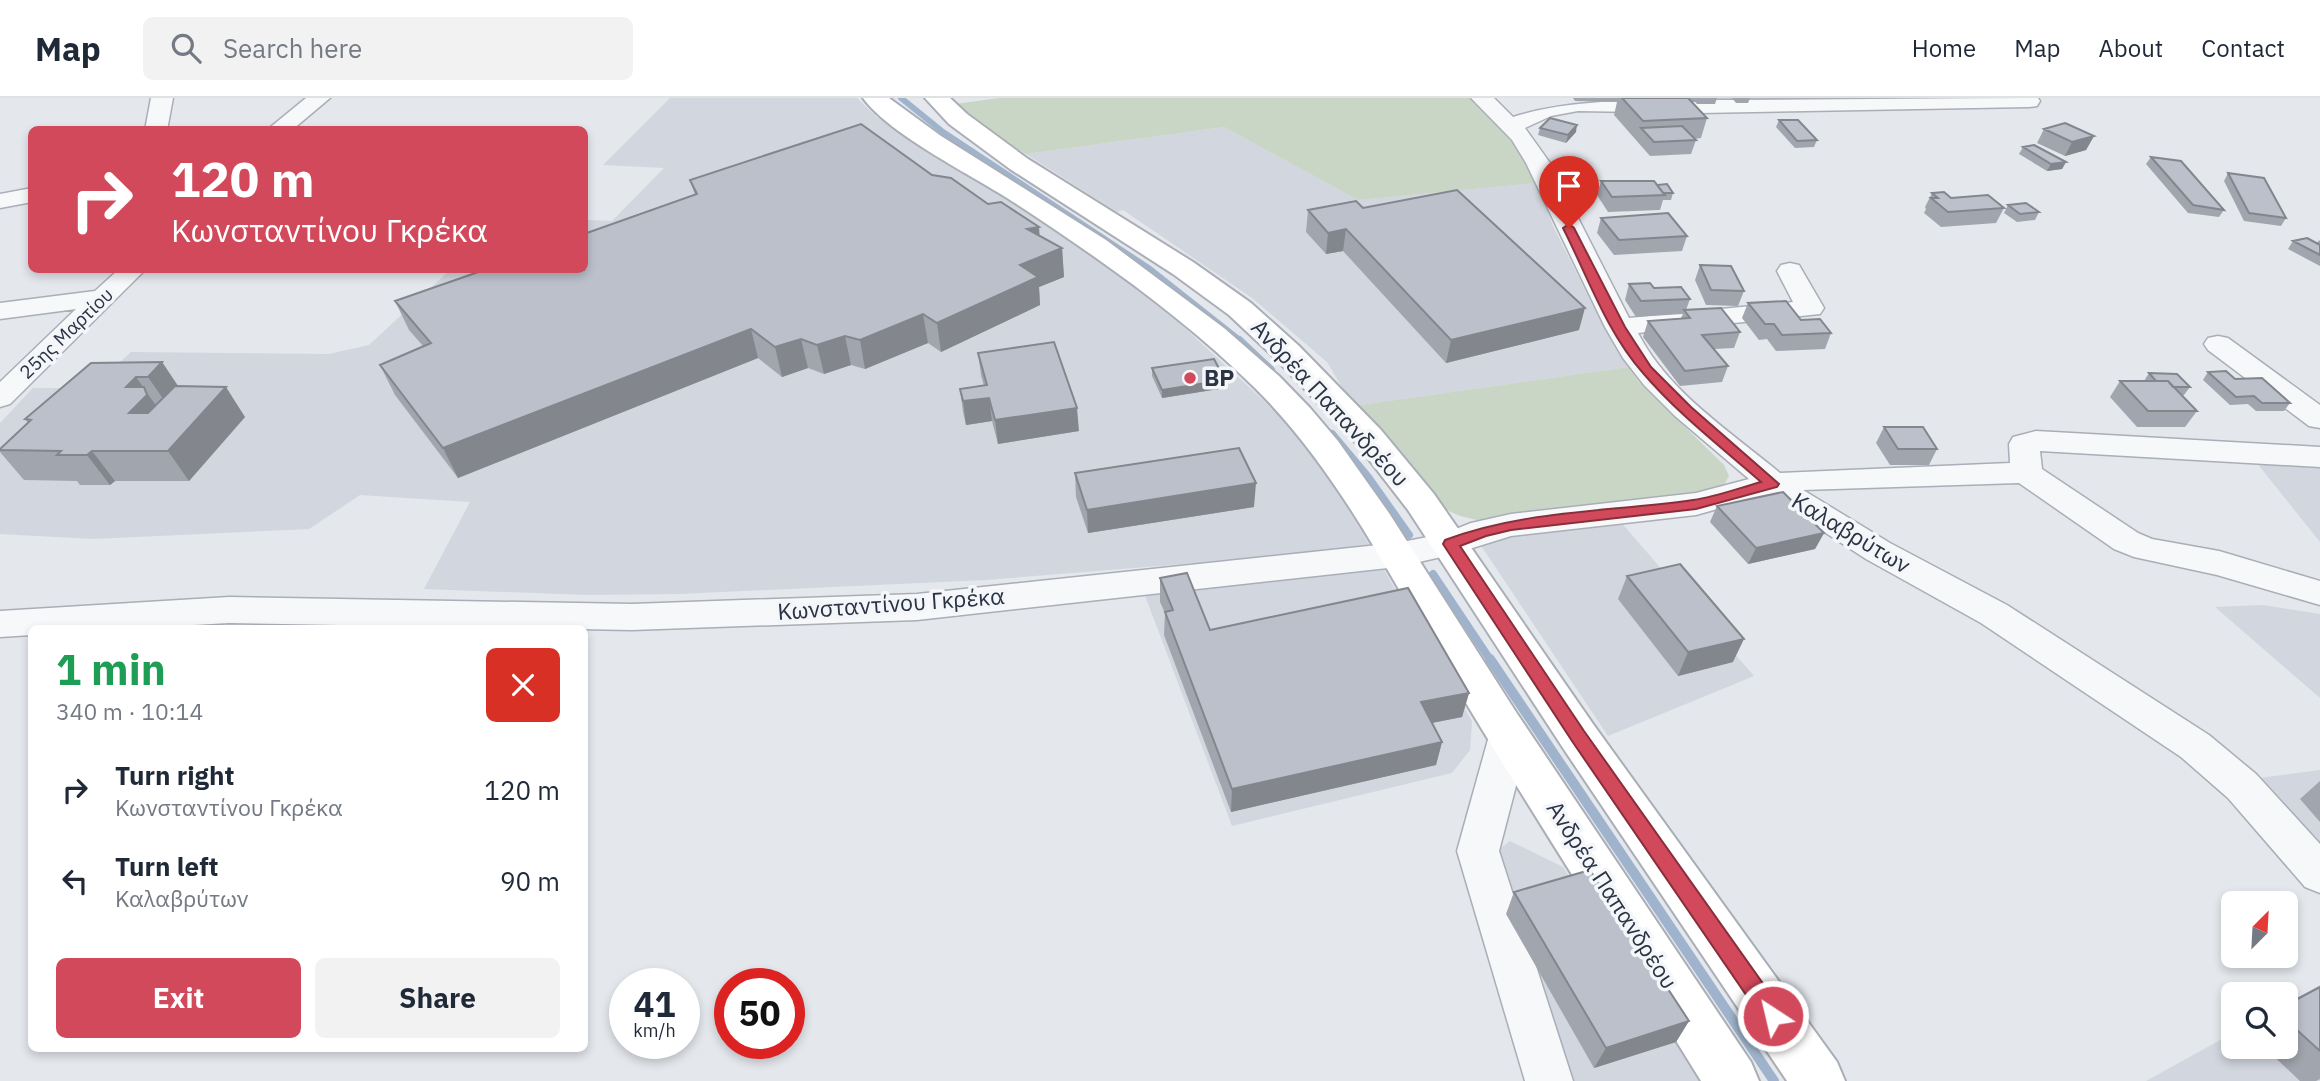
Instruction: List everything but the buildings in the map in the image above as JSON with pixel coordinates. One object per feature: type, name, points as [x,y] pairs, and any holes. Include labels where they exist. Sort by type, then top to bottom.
[{"type":"main road","name":"Ανδρέα Παπανδρέου","points":[[875,98],[906,122],[1036,205],[1138,276],[1235,352],[1269,384],[1316,436],[1396,555],[1508,736],[1732,1081]]},
{"type":"main road","name":"Ανδρέα Παπανδρέου","points":[[937,98],[958,119],[1019,164],[1192,274],[1240,309],[1369,437],[1422,502],[1578,736],[1818,1081]]},
{"type":"street","points":[[157,126],[162,98]]},
{"type":"street","points":[[283,126],[319,98]]},
{"type":"street","name":"Καλαβρύτων","points":[[1482,98],[1510,127],[1538,163],[1633,352],[1654,379],[1686,410],[1772,484],[1878,551],[1994,614],[2195,746],[2242,786],[2320,874]]},
{"type":"street","points":[[1510,127],[1546,110],[1578,105],[1700,107],[2029,101]]},
{"type":"street","points":[[0,201],[28,196]]},
{"type":"street","points":[[1619,327],[1810,308],[1790,271]]},
{"type":"street","name":"25ης Μαρτίου","points":[[0,398],[129,273]]},
{"type":"street","points":[[0,311],[102,298]]},
{"type":"street","points":[[2218,344],[2320,419]]},
{"type":"street","points":[[2320,457],[2036,441],[2024,444],[2026,473],[2126,541],[2146,549],[2219,563],[2320,593]]},
{"type":"street","name":"Κωνσταντίνου Γκρέκα","points":[[0,624],[229,610],[632,617],[917,607],[1396,555],[1450,544],[1483,531],[1511,525],[1696,504],[1772,484],[1819,478],[2026,473]]},
{"type":"street","points":[[1508,736],[1478,851],[1549,1081]]},
{"type":"shaded area","points":[[670,98],[857,98],[877,117],[1009,198],[1132,283],[1164,309],[1288,423],[1332,483],[1372,549],[986,580],[679,594],[588,595],[424,589],[470,502],[360,495],[309,529],[93,539],[0,534],[0,423],[33,388],[91,388],[131,352],[329,354],[369,345],[447,273],[588,273],[588,220],[612,221],[664,168],[603,165]]},
{"type":"shaded area","points":[[1224,127],[1358,200],[1536,183],[1553,226],[1603,325],[1628,367],[1353,406],[1327,362],[1252,298],[1123,210],[1117,212],[1026,154]]},
{"type":"shaded area","points":[[2256,462],[2320,467],[2320,542]]},
{"type":"shaded area","points":[[1620,521],[1754,676],[1608,736],[1478,541]]},
{"type":"shaded area","points":[[1384,570],[1472,721],[1470,750],[1452,773],[1232,826],[1144,593]]},
{"type":"shaded area","points":[[2263,605],[2320,614],[2320,698],[2215,607]]},
{"type":"shaded area","points":[[2320,770],[2320,851],[2251,779]]},
{"type":"shaded area","points":[[1510,841],[1563,867],[1700,1081],[1560,1081],[1497,851]]},
{"type":"shaded area","points":[[2320,985],[2320,1081],[2146,1081],[2221,1040],[2221,1059],[2298,1059],[2298,997]]},
{"type":"green space","points":[[999,98],[1470,98],[1513,143],[1536,183],[1358,200],[1224,127],[1026,154],[1005,142],[955,104]]},
{"type":"green space","points":[[1628,367],[1640,383],[1724,465],[1729,476],[1724,485],[1713,493],[1486,521],[1473,519],[1440,505],[1353,406]]},
{"type":"waterway","points":[[901,98],[943,132],[1150,269],[1241,341]]},
{"type":"waterway","points":[[1239,340],[1271,370]]},
{"type":"waterway","points":[[1332,434],[1368,477],[1409,535]]},
{"type":"waterway","points":[[1433,574],[1491,661]]},
{"type":"waterway","points":[[1490,659],[1774,1081]]},
{"type":"place","name":"BP","points":[[1190,378]]},
{"type":"route","points":[[1569,228],[1619,327],[1646,369],[1686,410],[1772,484],[1696,504],[1511,525],[1483,531],[1450,544],[1578,736],[1773,1016]]}]
